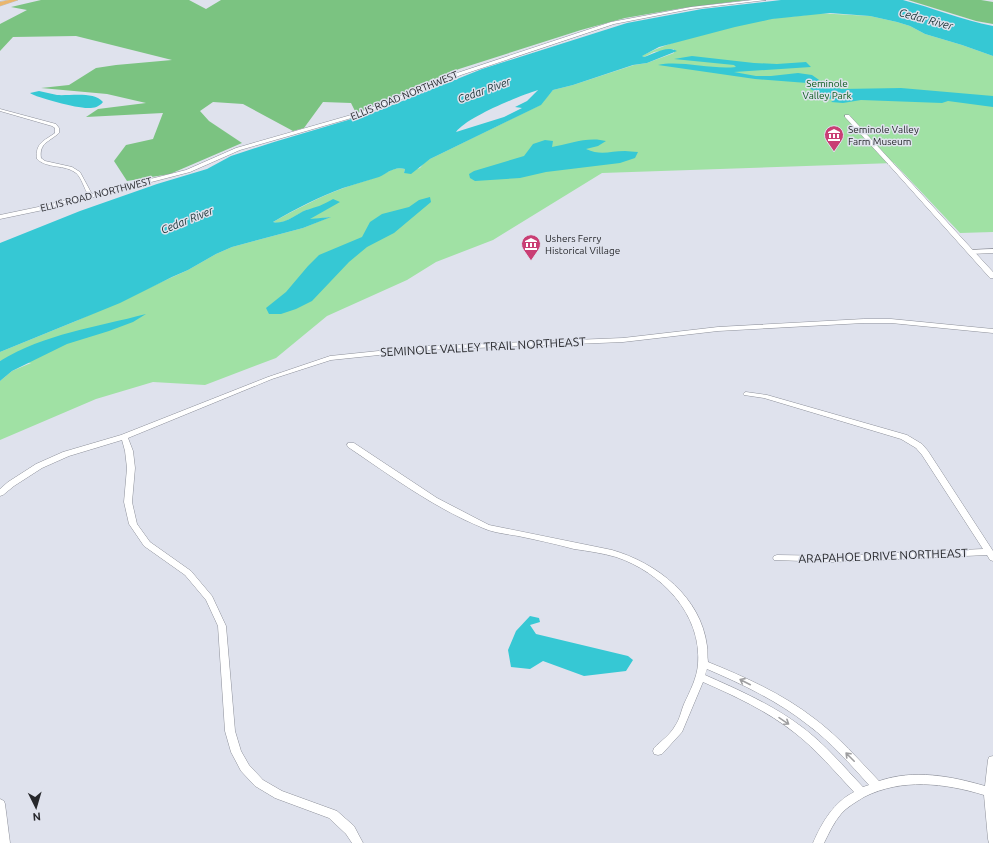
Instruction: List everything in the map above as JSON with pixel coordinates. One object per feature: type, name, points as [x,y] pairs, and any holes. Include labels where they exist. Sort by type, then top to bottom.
[{"type":"main road","points":[[0,3],[8,0]]},
{"type":"main road","points":[[0,3],[15,0]]},
{"type":"street","name":"ELLIS ROAD NORTHWEST","points":[[0,217],[91,196],[188,171],[248,146],[360,114],[459,74],[608,24],[691,8],[764,0]]},
{"type":"street","points":[[0,110],[57,128],[57,133],[40,146],[38,151],[40,158],[43,162],[75,170],[81,174],[86,189],[91,196]]},
{"type":"street","points":[[847,116],[993,276]]},
{"type":"street","points":[[971,252],[993,251]]},
{"type":"street","name":"SEMINOLE VALLEY TRAIL NORTHEAST","points":[[0,494],[11,484],[39,466],[66,454],[124,437],[270,378],[330,358],[427,348],[623,340],[718,329],[864,320],[993,331]]},
{"type":"street","points":[[746,394],[765,396],[904,437],[912,441],[925,453],[991,555]]},
{"type":"street","points":[[124,437],[129,451],[131,468],[128,502],[133,524],[147,544],[188,573],[209,598],[222,626],[230,731],[236,752],[245,768],[259,783],[279,795],[333,814],[350,830],[358,843]]},
{"type":"street","points":[[351,445],[415,489],[469,519],[487,527],[612,553],[632,560],[651,570],[668,583],[692,612],[699,630],[703,648],[703,664],[700,677],[679,730],[658,751]]},
{"type":"street","name":"ARAPAHOE DRIVE NORTHEAST","points":[[777,558],[833,559],[991,555]]},
{"type":"street","points":[[703,664],[738,678],[797,712],[824,732],[877,786]]},
{"type":"street","points":[[700,677],[759,704],[788,723],[811,740],[861,792]]},
{"type":"street","points":[[993,760],[991,792],[993,839]]},
{"type":"street","points":[[818,843],[828,824],[840,808],[861,792],[877,786],[899,780],[922,778],[954,782],[991,792]]},
{"type":"street","points":[[0,804],[5,843]]},
{"type":"green space","points":[[41,0],[189,0],[206,9],[221,0],[747,0],[683,8],[625,18],[581,30],[459,69],[356,113],[351,103],[323,102],[304,128],[293,131],[243,104],[213,102],[200,111],[209,121],[242,143],[170,174],[127,181],[114,161],[126,145],[153,139],[163,113],[86,117],[98,109],[146,103],[107,94],[41,88],[69,85],[96,68],[172,60],[76,36],[13,37],[0,51],[0,24],[27,10],[11,7]]},
{"type":"green space","points":[[908,0],[981,0],[993,2],[993,24],[976,21]]},
{"type":"green space","name":"Seminole Valley Park","points":[[816,13],[870,16],[897,22],[910,26],[925,34],[993,56],[993,232],[960,233],[894,163],[602,173],[493,240],[436,262],[407,280],[327,316],[276,358],[205,385],[153,382],[96,399],[0,440],[0,381],[12,371],[31,363],[0,361],[0,352],[76,321],[188,270],[216,254],[232,247],[303,228],[330,217],[308,220],[333,199],[321,207],[306,210],[286,221],[277,223],[273,222],[323,196],[382,175],[394,169],[405,169],[404,173],[420,168],[430,159],[540,105],[553,90],[634,65],[647,63],[674,53],[674,49],[654,52],[644,57],[641,56],[688,38],[754,22]]},
{"type":"water","name":"Cedar River","points":[[781,0],[903,0],[970,21],[993,26],[993,56],[925,34],[910,26],[897,22],[870,16],[830,13],[772,19],[659,47],[642,56],[644,57],[664,49],[673,49],[677,51],[647,63],[633,65],[553,90],[541,105],[430,159],[411,174],[404,173],[405,169],[401,168],[391,170],[379,177],[325,195],[273,222],[277,223],[286,221],[306,210],[320,206],[333,199],[340,202],[310,219],[331,217],[303,228],[232,247],[120,303],[0,352],[0,243],[80,211],[157,184],[207,169],[231,156],[375,112],[482,69],[627,23],[702,9]],"holes":[[[538,90],[527,101],[515,107],[522,108],[504,117],[456,132],[462,126],[482,114]]]},
{"type":"water","points":[[692,56],[754,63],[777,64],[806,62],[811,67],[734,72],[756,76],[798,73],[812,75],[822,82],[820,84],[755,79],[658,65],[676,64],[727,68],[736,67],[734,65],[674,59]]},
{"type":"water","points":[[821,85],[842,89],[901,88],[993,96],[993,107],[948,101],[942,103],[861,100],[843,103],[831,102],[834,100],[832,99],[810,97],[810,95],[819,93],[810,89],[811,87]]},
{"type":"water","points":[[39,91],[57,95],[94,96],[103,102],[96,107],[84,108],[49,100],[30,93]]},
{"type":"water","points":[[593,139],[606,141],[598,146],[586,149],[601,153],[625,151],[638,152],[635,158],[620,163],[546,172],[520,178],[475,181],[470,178],[469,174],[474,171],[524,156],[533,144],[545,140],[553,141],[552,147]]},
{"type":"water","points":[[430,197],[431,202],[394,233],[367,247],[349,262],[312,301],[281,314],[269,314],[266,308],[286,292],[319,255],[362,237],[370,222],[382,214],[409,207],[419,200]]},
{"type":"water","points":[[146,314],[133,322],[67,344],[12,371],[0,381],[0,361],[34,344],[71,332]]},
{"type":"water","points":[[530,616],[539,618],[540,622],[530,625],[536,634],[628,656],[633,660],[626,671],[584,676],[543,661],[530,669],[511,667],[508,650],[516,631]]},
{"type":"place","name":"Seminole Valley Farm Museum","points":[[834,152]]},
{"type":"place","name":"Ushers Ferry Historical Village","points":[[531,261]]}]
